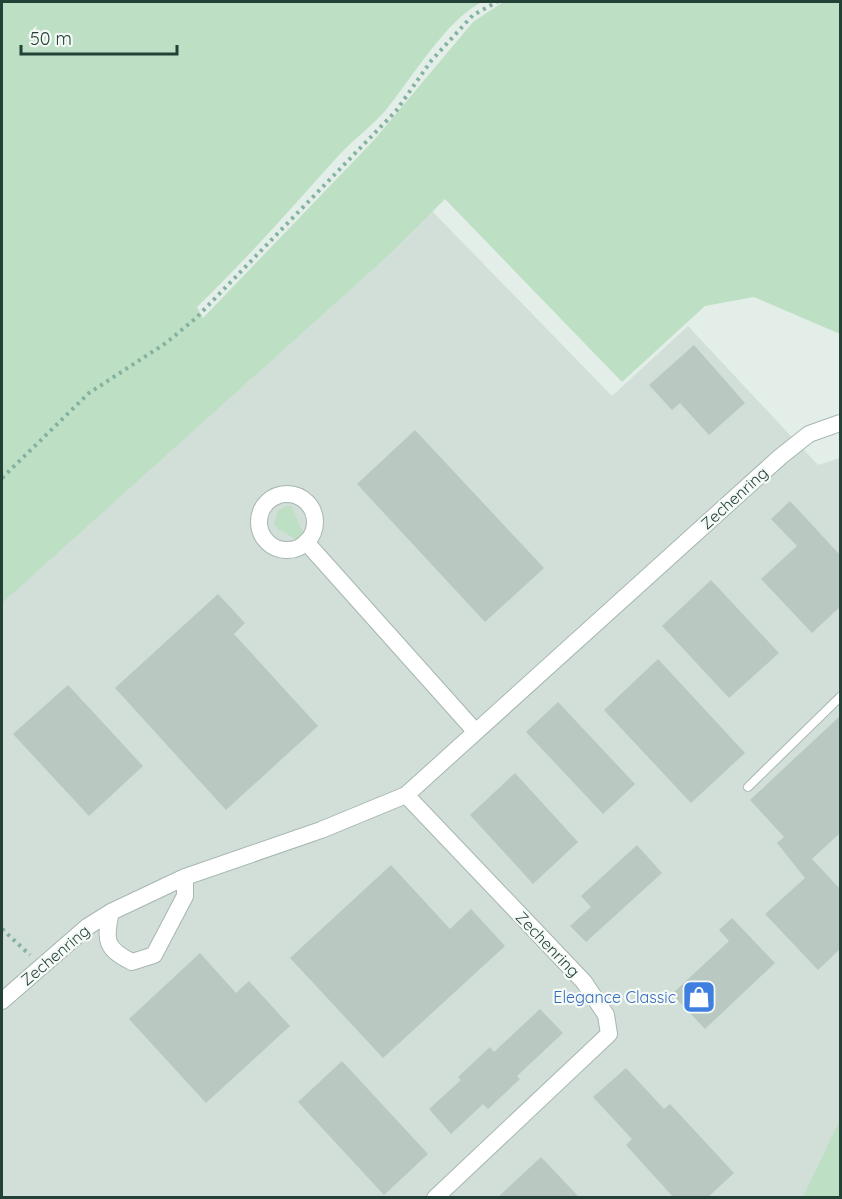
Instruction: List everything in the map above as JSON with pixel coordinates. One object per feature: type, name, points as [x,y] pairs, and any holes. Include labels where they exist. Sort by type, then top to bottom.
[{"type":"street","name":"Zechenring","points":[[2,1001],[87,927],[111,912],[185,877],[321,830],[406,795],[780,457],[809,434],[840,423]]},
{"type":"street","points":[[306,542],[475,731]]},
{"type":"street","name":"Zechenring","points":[[406,795],[584,981],[606,1014],[609,1034],[435,1197]]},
{"type":"street","name":"Zechenring","points":[[111,912],[106,934],[114,953],[132,962],[154,956],[184,896],[185,877]]},
{"type":"lane","points":[[748,787],[840,697]]},
{"type":"path","points":[[2,478],[89,393],[166,343],[196,318],[396,111],[431,61],[473,15],[496,2]]},
{"type":"path","points":[[2,929],[42,965]]},
{"type":"shaded area","points":[[432,211],[612,396],[688,326],[818,465],[840,458],[840,1197],[2,1197],[2,602],[389,255]]},
{"type":"green space","points":[[2,2],[482,2],[469,10],[443,35],[386,110],[340,154],[252,251],[197,307],[203,318],[374,140],[473,22],[503,2],[840,2],[840,334],[754,297],[705,306],[622,382],[445,199],[389,255],[2,603]]},
{"type":"green space","points":[[291,506],[305,537],[299,541],[278,529],[274,524],[278,511]]},
{"type":"green space","points":[[840,1120],[839,1197],[803,1197]]},
{"type":"building","points":[[694,345],[745,403],[709,435],[680,403],[672,410],[649,385]]},
{"type":"building","points":[[415,430],[544,568],[485,622],[357,484]]},
{"type":"building","points":[[790,501],[840,555],[840,607],[812,633],[761,579],[797,546],[771,519]]},
{"type":"building","points":[[711,580],[779,653],[729,698],[662,626]]},
{"type":"building","points":[[218,594],[245,623],[234,634],[318,726],[226,810],[115,688]]},
{"type":"building","points":[[658,659],[745,753],[691,803],[604,710]]},
{"type":"building","points":[[68,685],[143,766],[89,816],[13,734]]},
{"type":"building","points":[[558,702],[635,784],[603,814],[526,732]]},
{"type":"building","points":[[840,716],[840,833],[812,859],[840,889],[840,949],[818,970],[765,914],[805,878],[777,843],[784,837],[750,800]]},
{"type":"building","points":[[515,773],[578,842],[533,884],[470,815]]},
{"type":"building","points":[[637,845],[662,873],[586,942],[570,926],[591,907],[581,896]]},
{"type":"building","points":[[391,865],[450,929],[471,909],[505,946],[383,1058],[290,958]]},
{"type":"building","points":[[732,918],[775,963],[705,1029],[672,994],[729,941],[719,930]]},
{"type":"building","points":[[200,953],[236,993],[249,981],[290,1026],[206,1103],[129,1019]]},
{"type":"building","points":[[540,1009],[563,1033],[517,1076],[520,1079],[488,1109],[483,1104],[451,1134],[429,1109],[461,1080],[458,1077],[490,1047],[494,1052]]},
{"type":"building","points":[[342,1061],[428,1154],[384,1195],[298,1102]]},
{"type":"building","points":[[626,1068],[664,1109],[670,1104],[734,1173],[707,1198],[674,1198],[626,1145],[632,1139],[593,1097]]},
{"type":"building","points":[[541,1157],[580,1198],[497,1198]]},
{"type":"place","name":"Elegance Classic","points":[[699,997]]}]
